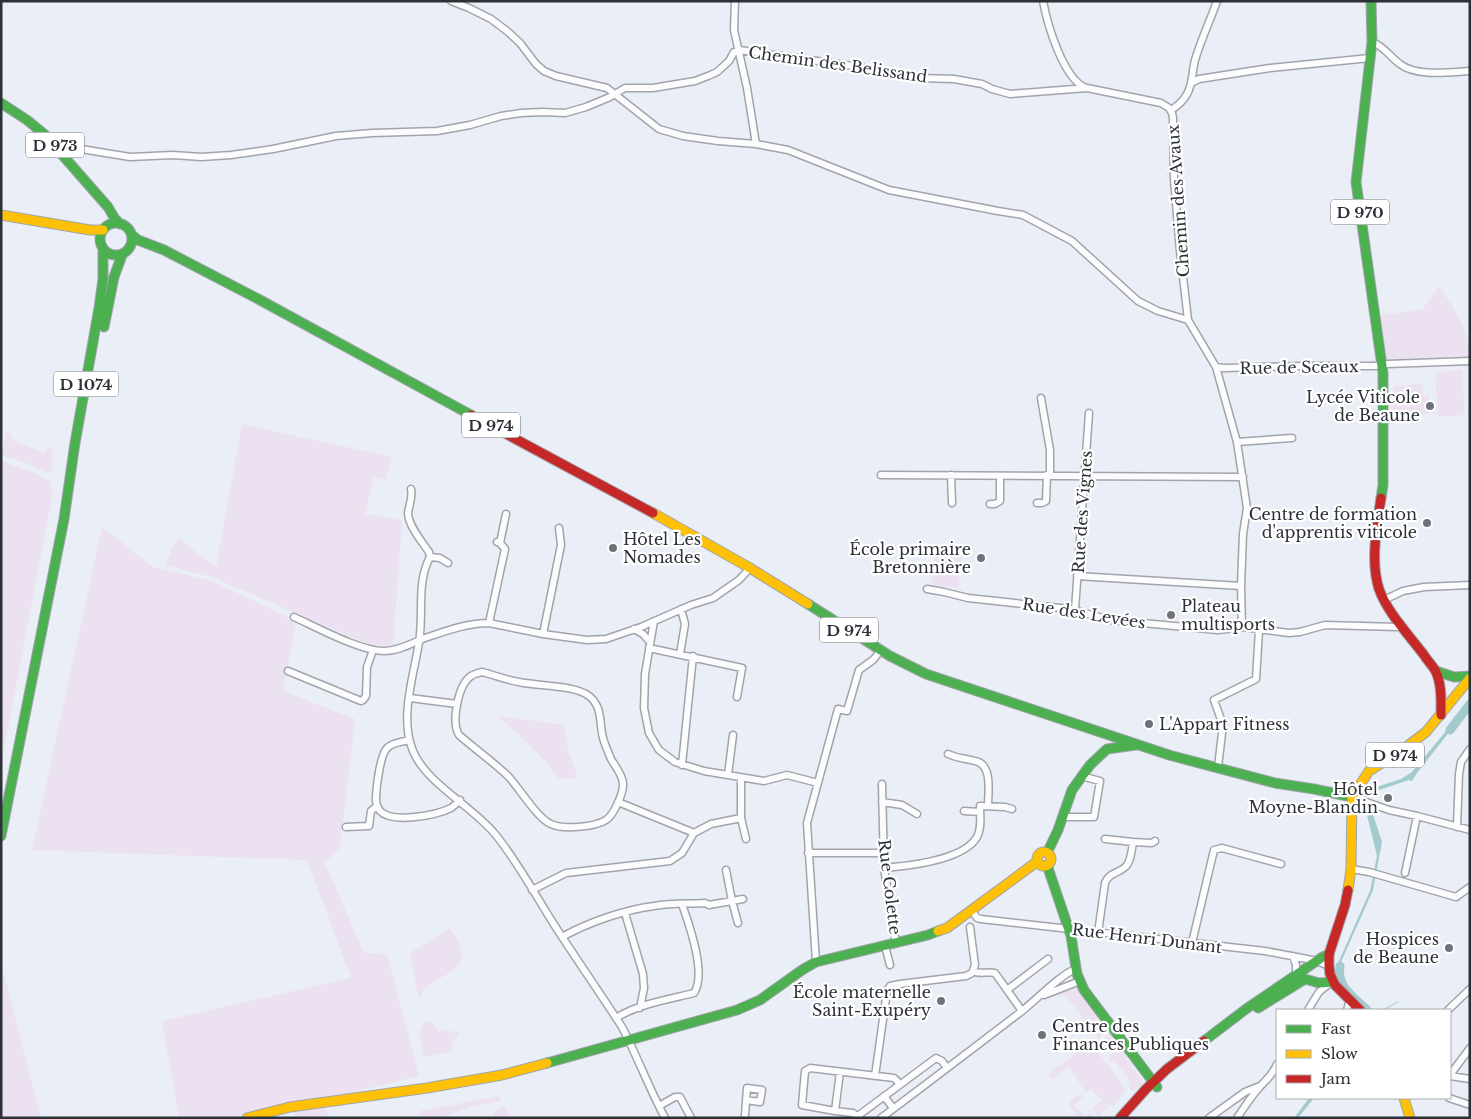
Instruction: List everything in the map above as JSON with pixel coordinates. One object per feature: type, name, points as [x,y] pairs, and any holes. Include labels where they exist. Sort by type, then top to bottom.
[{"type":"main road","name":"D 970","points":[[1371,1],[1372,42],[1356,182],[1382,366],[1384,485],[1376,532],[1375,572],[1384,600],[1400,625],[1436,671]]},
{"type":"main road","name":"D 973","points":[[1,103],[33,124],[44,134],[108,207],[120,224]]},
{"type":"main road","name":"D 973","points":[[98,197],[107,217],[105,228]]},
{"type":"main road","points":[[1,215],[90,230],[105,228],[113,223],[120,224],[128,228],[132,235],[132,243],[126,252],[112,255],[87,235],[55,225]]},
{"type":"main road","points":[[102,247],[100,237],[105,228]]},
{"type":"main road","name":"D 974","points":[[132,235],[138,240],[164,250],[252,296],[555,459],[750,568],[906,664],[926,674],[1136,745],[1275,783],[1352,797],[1369,771],[1417,740],[1430,728],[1470,677]]},
{"type":"main road","name":"D 1074","points":[[64,519],[66,495],[99,314],[102,281],[102,247]]},
{"type":"main road","name":"D 974","points":[[126,252],[141,247],[173,255]]},
{"type":"main road","name":"D 1074","points":[[1,836],[111,289],[117,267],[126,252]]},
{"type":"main road","points":[[1436,671],[1454,677],[1470,677]]},
{"type":"main road","points":[[1436,671],[1440,686],[1441,715]]},
{"type":"main road","points":[[1107,749],[1111,736]]},
{"type":"main road","points":[[1047,853],[1063,817],[1072,790],[1094,760],[1107,749],[1136,745]]},
{"type":"main road","points":[[1352,797],[1351,869],[1345,905],[1329,954],[1329,966],[1332,982],[1359,1009]]},
{"type":"main road","points":[[247,1118],[290,1107],[488,1079],[534,1068],[726,1014],[748,1006],[768,995],[794,975],[816,962],[885,946],[935,932],[952,925],[971,915],[1023,871],[1038,861],[1039,855],[1047,853]]},
{"type":"main road","points":[[1047,853],[1051,859],[1047,865]]},
{"type":"main road","points":[[1038,861],[1042,866],[1047,865]]},
{"type":"main road","points":[[1047,865],[1069,929],[1080,981],[1092,1002],[1155,1085]]},
{"type":"main road","points":[[1120,1118],[1155,1085],[1229,1025],[1281,995],[1306,969],[1329,954]]},
{"type":"main road","points":[[1128,1118],[1167,1069],[1246,1009],[1298,978],[1319,983],[1332,982]]},
{"type":"main road","points":[[1404,1099],[1410,1118]]},
{"type":"street","points":[[451,1],[491,20],[507,31],[544,71],[556,76],[607,88],[659,129],[683,136],[756,144],[788,150],[889,190],[1023,215],[1072,241],[1138,301],[1158,311],[1188,320],[1216,367],[1237,442],[1247,508],[1243,534],[1242,627]]},
{"type":"street","points":[[735,1],[734,30],[748,88],[756,144]]},
{"type":"street","points":[[1043,1],[1052,39],[1078,86]]},
{"type":"street","points":[[1171,110],[1184,98],[1191,82],[1201,40],[1212,17],[1216,1]]},
{"type":"street","points":[[1372,42],[1380,46],[1404,68],[1414,71],[1470,71]]},
{"type":"street","name":"Chemin des Belissand","points":[[60,152],[64,149],[75,148],[130,157],[231,155],[273,149],[336,136],[437,131],[470,126],[501,116],[521,113],[565,113],[586,107],[625,88],[653,88],[695,81],[717,72],[729,61],[734,52],[740,50],[853,66],[920,78],[964,80],[1010,94],[1053,91],[1078,86],[1087,88]]},
{"type":"street","points":[[1191,82],[1198,79],[1270,68],[1370,58]]},
{"type":"street","name":"Chemin des Avaux","points":[[1087,88],[1157,102],[1171,110],[1173,118],[1174,179],[1188,320]]},
{"type":"street","name":"Rue de Sceaux","points":[[1216,367],[1382,366],[1390,364],[1470,361]]},
{"type":"street","points":[[1037,503],[1045,502],[1046,500],[1050,450],[1041,398]]},
{"type":"street","name":"Rue des Vignes","points":[[1075,610],[1089,413]]},
{"type":"street","points":[[1237,442],[1292,438]]},
{"type":"street","points":[[881,475],[1243,477]]},
{"type":"street","points":[[951,475],[952,503]]},
{"type":"street","points":[[990,504],[996,504],[1000,501],[1000,476]]},
{"type":"street","points":[[411,489],[409,520],[429,552],[430,557],[426,563],[422,583],[420,641],[407,717],[409,740],[415,756],[432,778],[460,800],[494,832],[510,855],[629,1040],[665,1118]]},
{"type":"street","points":[[489,623],[505,549],[498,542],[506,514]]},
{"type":"street","points":[[543,634],[561,545],[559,528]]},
{"type":"street","points":[[430,557],[440,558],[448,563]]},
{"type":"street","points":[[294,617],[354,644],[373,650],[385,651],[466,625],[489,623],[543,634],[600,640],[634,629],[716,596],[739,580],[750,568]]},
{"type":"street","points":[[1077,576],[1241,586]]},
{"type":"street","points":[[1384,600],[1403,591],[1424,587],[1470,585]]},
{"type":"street","name":"Rue des Levées","points":[[927,589],[968,598],[1058,607],[1110,620],[1223,630],[1242,627],[1289,633],[1325,625],[1397,627],[1400,625]]},
{"type":"street","points":[[680,654],[685,624],[681,609]]},
{"type":"street","points":[[654,621],[644,674],[644,691],[645,715],[649,733],[659,750],[670,759],[682,765],[704,771],[764,781],[787,775],[818,783]]},
{"type":"street","points":[[634,629],[643,634],[649,645],[742,668],[737,697]]},
{"type":"street","points":[[1218,767],[1222,726],[1214,700],[1256,678],[1259,630]]},
{"type":"street","points":[[288,671],[361,701],[366,696],[367,667],[373,650]]},
{"type":"street","points":[[816,962],[807,824],[838,709],[847,712],[859,670],[873,660],[881,650]]},
{"type":"street","points":[[682,765],[693,656]]},
{"type":"street","points":[[482,672],[517,682],[575,690],[586,694],[592,699],[599,710],[606,746],[622,780],[623,788],[610,816],[602,821],[564,828],[547,822],[538,814],[509,778],[487,757],[458,735],[455,726],[457,704],[462,688],[467,680],[471,675],[482,672]]},
{"type":"street","points":[[410,698],[457,704]]},
{"type":"street","points":[[728,775],[732,735]]},
{"type":"street","points":[[409,740],[391,745],[383,754],[376,800],[377,806],[382,812],[387,815],[413,817],[442,812],[460,800]]},
{"type":"street","points":[[1458,827],[1459,774],[1462,762],[1470,749]]},
{"type":"street","points":[[948,754],[959,759],[974,760],[983,764],[988,774],[988,806]]},
{"type":"street","points":[[1063,817],[1094,817],[1100,781],[1081,776]]},
{"type":"street","points":[[741,778],[741,818],[746,839]]},
{"type":"street","name":"Rue Colette","points":[[882,784],[884,868],[896,943]]},
{"type":"street","points":[[1352,797],[1388,810],[1470,830]]},
{"type":"street","points":[[618,802],[694,833]]},
{"type":"street","points":[[882,802],[902,805],[917,814]]},
{"type":"street","points":[[346,827],[369,826],[371,811],[377,806]]},
{"type":"street","points":[[884,868],[944,858],[964,849],[971,844],[980,829],[980,806],[1012,809]]},
{"type":"street","points":[[964,812],[980,812]]},
{"type":"street","points":[[1405,874],[1417,816]]},
{"type":"street","points":[[532,890],[566,873],[670,861],[682,853],[694,833],[711,824],[741,818]]},
{"type":"street","points":[[1105,840],[1152,843],[1155,841]]},
{"type":"street","points":[[1098,933],[1105,883],[1113,873],[1128,864],[1133,842]]},
{"type":"street","points":[[1192,943],[1214,850],[1222,848],[1281,864]]},
{"type":"street","points":[[808,853],[883,853]]},
{"type":"street","points":[[1351,869],[1369,872],[1456,897],[1470,887]]},
{"type":"street","points":[[726,870],[738,923]]},
{"type":"street","points":[[562,937],[602,919],[654,906],[705,903],[709,905],[743,900]]},
{"type":"street","points":[[616,1018],[640,1008],[694,992],[698,987],[699,968],[694,940],[682,904]]},
{"type":"street","points":[[625,913],[643,974],[644,988],[640,1008]]},
{"type":"street","points":[[876,1076],[887,991],[890,986],[966,976],[973,971],[975,965],[970,927],[971,915]]},
{"type":"street","points":[[970,927],[971,915]]},
{"type":"street","name":"Rue Henri Dunant","points":[[971,915],[1098,933],[1255,950],[1317,961],[1329,966]]},
{"type":"street","points":[[885,946],[890,965]]},
{"type":"street","points":[[1293,956],[1298,978]]},
{"type":"street","points":[[1007,990],[1048,959]]},
{"type":"street","points":[[1306,959],[1306,969]]},
{"type":"street","points":[[880,1118],[1022,1010],[1071,970],[1076,969]]},
{"type":"street","points":[[973,971],[995,973],[1022,1010]]},
{"type":"street","points":[[1040,996],[1080,981]]},
{"type":"street","points":[[1309,1009],[1319,992],[1332,982]]},
{"type":"street","points":[[1449,1009],[1470,989]]},
{"type":"street","points":[[1347,1009],[1350,1000]]},
{"type":"street","points":[[1451,1074],[1470,1048]]},
{"type":"street","points":[[900,1084],[894,1078],[810,1068],[805,1071],[802,1105],[853,1113],[856,1117],[936,1058],[942,1061],[947,1068]]},
{"type":"street","points":[[835,1111],[840,1072]]},
{"type":"street","points":[[1237,1118],[1261,1085],[1275,1074]]},
{"type":"street","points":[[1451,1075],[1470,1079]]},
{"type":"street","points":[[1209,1118],[1245,1092],[1261,1085]]},
{"type":"street","points":[[659,1106],[674,1097],[680,1096],[691,1118]]},
{"type":"street","points":[[884,1096],[893,1108]]},
{"type":"street","points":[[1451,1099],[1470,1104]]},
{"type":"street","points":[[745,1118],[746,1100]]},
{"type":"shaded area","points":[[1439,286],[1464,329],[1470,359],[1384,361],[1378,315],[1422,310]]},
{"type":"shaded area","points":[[1462,370],[1465,415],[1438,417],[1435,372]]},
{"type":"shaded area","points":[[1422,384],[1423,396],[1429,395],[1431,414],[1392,418],[1389,400],[1395,398],[1394,386]]},
{"type":"shaded area","points":[[242,424],[392,457],[385,480],[374,477],[365,514],[402,520],[393,646],[368,644],[214,578],[165,565],[175,542],[179,539],[216,567]]},
{"type":"shaded area","points":[[7,432],[11,434],[13,440],[44,453],[48,448],[53,450],[50,474],[31,465],[1,455]]},
{"type":"shaded area","points":[[1,461],[49,480],[53,492],[1,765]]},
{"type":"shaded area","points":[[102,527],[153,567],[212,581],[296,621],[283,691],[355,719],[340,848],[325,863],[364,953],[387,954],[419,1076],[251,1118],[179,1118],[162,1021],[351,978],[307,860],[32,850]]},
{"type":"shaded area","points":[[936,547],[962,550],[958,588],[932,585]]},
{"type":"shaded area","name":"Plateau multisports","points":[[1164,610],[1179,612],[1178,620],[1163,619]]},
{"type":"shaded area","points":[[498,716],[564,725],[568,751],[578,778],[559,779],[538,754]]},
{"type":"shaded area","points":[[1456,719],[1458,721],[1412,781],[1409,780],[1367,794],[1365,799],[1368,807],[1371,808],[1382,842],[1373,890],[1341,962],[1340,977],[1338,978],[1337,969],[1339,961],[1370,891],[1377,856],[1361,797],[1367,790],[1401,779],[1412,772]]},
{"type":"shaded area","points":[[449,929],[462,951],[462,958],[454,969],[426,988],[419,1000],[410,954]]},
{"type":"shaded area","points":[[2,967],[41,1118],[2,1118]]},
{"type":"shaded area","points":[[1069,988],[1076,988],[1080,991],[1099,1018],[1089,1026],[1065,995],[1062,997],[1054,996]]},
{"type":"shaded area","points":[[424,1022],[432,1022],[440,1032],[444,1030],[457,1032],[459,1035],[453,1042],[452,1051],[426,1057],[423,1055],[419,1034]]},
{"type":"shaded area","points":[[1099,1024],[1105,1033],[1098,1038],[1091,1030]]},
{"type":"shaded area","points":[[1111,1033],[1115,1044],[1104,1051],[1100,1041]]},
{"type":"shaded area","points":[[1091,1042],[1125,1091],[1113,1106],[1110,1104],[1099,1117],[1092,1109],[1102,1100],[1091,1089],[1086,1093],[1068,1066],[1052,1080],[1048,1074]]},
{"type":"shaded area","points":[[1119,1049],[1124,1053],[1142,1081],[1142,1088],[1131,1091],[1129,1085],[1131,1083],[1115,1061],[1112,1063],[1108,1059],[1109,1056]]},
{"type":"shaded area","points":[[1081,1093],[1083,1097],[1074,1106],[1084,1116],[1090,1113],[1089,1109],[1092,1113],[1092,1118],[1078,1118],[1069,1104],[1071,1100]]},
{"type":"shaded area","points":[[500,1096],[501,1101],[470,1107],[440,1118],[421,1118],[419,1114],[419,1111]]},
{"type":"shaded area","points":[[1308,1099],[1313,1099],[1298,1118],[1294,1118]]},
{"type":"shaded area","points":[[326,1106],[328,1118],[296,1118],[294,1111]]},
{"type":"shaded area","points":[[506,1106],[509,1118],[492,1118],[494,1111]]},
{"type":"waterway","points":[[1450,730],[1470,704]]},
{"type":"waterway","points":[[1340,966],[1339,973],[1343,986],[1366,1009]]},
{"type":"waterway","points":[[1385,1009],[1398,1002]]},
{"type":"traffic: fast","points":[[1371,1],[1372,42],[1356,182],[1383,373],[1383,485],[1381,498]]},
{"type":"traffic: fast","points":[[1,103],[44,134],[108,207],[120,224]]},
{"type":"traffic: fast","points":[[116,223],[128,227],[132,239],[128,251],[116,255],[104,251],[100,239],[104,227],[116,223]]},
{"type":"traffic: fast","points":[[132,235],[138,240],[164,250],[260,300],[471,415]]},
{"type":"traffic: fast","points":[[1,836],[64,519],[75,443],[99,308],[103,279],[103,249]]},
{"type":"traffic: fast","points":[[104,327],[114,277],[122,255]]},
{"type":"traffic: fast","points":[[808,604],[890,656],[926,674],[1169,755],[1275,783],[1352,797]]},
{"type":"traffic: fast","points":[[1436,671],[1454,677],[1470,676]]},
{"type":"traffic: fast","points":[[1047,853],[1058,830],[1072,790],[1090,765],[1107,749],[1136,745]]},
{"type":"traffic: fast","points":[[1047,865],[1071,936],[1077,974],[1084,990],[1157,1087]]},
{"type":"traffic: fast","points":[[547,1063],[737,1010],[760,1000],[816,962],[938,931]]},
{"type":"traffic: fast","points":[[1204,1041],[1246,1009],[1329,954]]},
{"type":"traffic: fast","points":[[1258,1008],[1305,979],[1319,983],[1332,982]]},
{"type":"traffic: slow","points":[[1,215],[90,230],[103,230]]},
{"type":"traffic: slow","points":[[653,513],[750,568],[808,604]]},
{"type":"traffic: slow","points":[[1348,890],[1351,869],[1352,797],[1369,771],[1401,751],[1426,732],[1470,678]]},
{"type":"traffic: slow","points":[[1044,852],[1049,854],[1051,859],[1049,864],[1044,866],[1039,864],[1037,859],[1039,854],[1044,852]]},
{"type":"traffic: slow","points":[[938,931],[947,928],[1038,861]]},
{"type":"traffic: slow","points":[[247,1118],[290,1107],[427,1088],[502,1075],[547,1063]]},
{"type":"traffic: slow","points":[[1404,1099],[1410,1118]]},
{"type":"traffic: jam","points":[[471,415],[653,513]]},
{"type":"traffic: jam","points":[[1381,498],[1375,555],[1376,578],[1379,589],[1393,615],[1435,670],[1440,686],[1441,715]]},
{"type":"traffic: jam","points":[[1348,890],[1329,954],[1329,966],[1335,985],[1359,1009]]},
{"type":"traffic: jam","points":[[1120,1118],[1167,1069],[1204,1041]]},
{"type":"place","name":"Lycée Viticole de Beaune","points":[[1430,406]]},
{"type":"place","name":"Centre de formation d'apprentis viticole","points":[[1427,523]]},
{"type":"place","name":"Hôtel Les Nomades","points":[[613,548]]},
{"type":"place","name":"École primaire Bretonnière","points":[[981,558]]},
{"type":"place","name":"Plateau multisports","points":[[1171,615]]},
{"type":"place","name":"L'Appart Fitness","points":[[1149,724]]},
{"type":"place","name":"Hôtel Moyne-Blandin","points":[[1388,798]]},
{"type":"place","name":"Hospices de Beaune","points":[[1449,948]]},
{"type":"place","name":"École maternelle Saint-Exupéry","points":[[941,1001]]},
{"type":"place","name":"Centre des Finances Publiques","points":[[1042,1035]]}]
